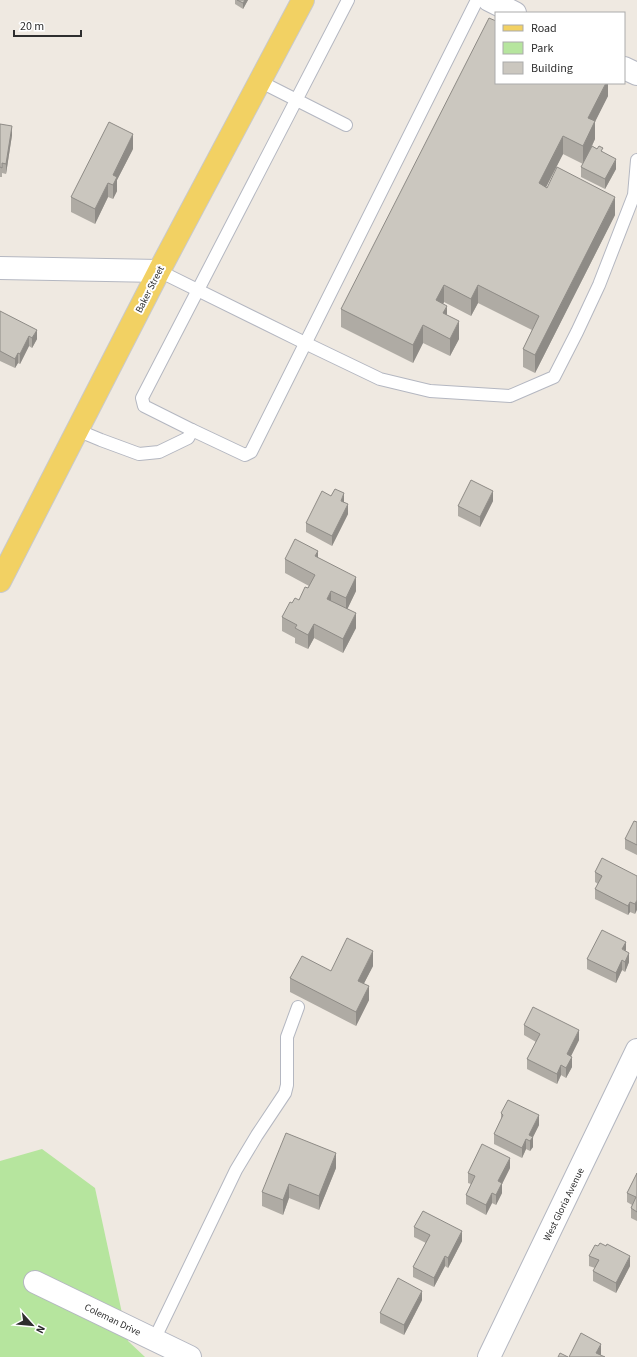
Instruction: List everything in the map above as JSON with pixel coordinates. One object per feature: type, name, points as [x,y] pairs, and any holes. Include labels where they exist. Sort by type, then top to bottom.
[{"type":"main road","name":"Baker Street","points":[[0,580],[159,270],[302,0]]},
{"type":"street","points":[[489,0],[513,12]]},
{"type":"street","points":[[625,68],[637,74]]},
{"type":"street","points":[[0,268],[159,270]]},
{"type":"street","name":"West Gloria Avenue","points":[[490,1357],[637,1050]]},
{"type":"street","name":"Coleman Drive","points":[[35,1282],[190,1357]]},
{"type":"lane","points":[[348,0],[142,398],[144,406],[245,455],[251,452],[476,0]]},
{"type":"lane","points":[[259,81],[346,125]]},
{"type":"lane","points":[[159,270],[380,379],[430,391],[510,396],[554,377],[599,285],[634,195],[637,160]]},
{"type":"lane","points":[[77,430],[139,454],[159,452],[188,438],[192,430]]},
{"type":"lane","points":[[154,1340],[236,1170],[285,1093],[287,1085],[287,1037],[298,1007]]},
{"type":"green space","points":[[42,1149],[95,1188],[128,1341],[145,1357],[0,1357],[0,1161]]},
{"type":"building","points":[[237,0],[245,0],[243,3]]},
{"type":"building","points":[[489,18],[495,21],[495,84],[605,84],[588,118],[595,121],[583,146],[563,136],[539,183],[547,188],[557,167],[615,197],[535,355],[523,349],[539,316],[478,285],[471,299],[444,285],[436,300],[447,306],[443,313],[459,321],[450,339],[423,325],[413,345],[341,309]]},
{"type":"building","points":[[109,122],[133,134],[113,175],[117,177],[113,185],[108,183],[95,209],[71,197]]},
{"type":"building","points":[[0,124],[12,126],[6,164],[2,163],[2,168],[0,167]]},
{"type":"building","points":[[592,146],[597,149],[599,146],[603,148],[601,151],[616,159],[605,179],[581,167]]},
{"type":"building","points":[[0,311],[37,330],[32,338],[29,336],[20,354],[18,353],[15,359],[0,351]]},
{"type":"building","points":[[471,480],[493,491],[480,517],[458,506]]},
{"type":"building","points":[[335,489],[344,493],[341,501],[348,504],[332,536],[306,523],[322,491],[331,496]]},
{"type":"building","points":[[295,539],[318,551],[315,556],[356,577],[346,598],[331,591],[327,599],[356,613],[343,639],[314,624],[308,635],[295,628],[297,625],[282,617],[290,602],[292,603],[295,598],[299,600],[305,587],[308,588],[315,575],[285,559]]},
{"type":"building","points":[[634,821],[637,822],[637,845],[625,839]]},
{"type":"building","points":[[602,858],[637,876],[637,900],[635,904],[630,902],[628,906],[595,889],[602,876],[595,872]]},
{"type":"building","points":[[602,930],[626,942],[622,949],[629,953],[625,962],[622,960],[616,973],[587,959]]},
{"type":"building","points":[[347,938],[373,951],[358,981],[369,986],[356,1012],[290,978],[302,956],[331,971]]},
{"type":"building","points":[[533,1007],[579,1030],[567,1054],[572,1057],[566,1068],[561,1065],[557,1074],[527,1059],[540,1034],[524,1025]]},
{"type":"building","points":[[508,1100],[539,1115],[529,1135],[533,1137],[530,1141],[526,1139],[522,1148],[494,1134],[503,1115],[501,1113]]},
{"type":"building","points":[[286,1133],[336,1153],[319,1196],[289,1184],[283,1200],[262,1192]]},
{"type":"building","points":[[482,1144],[510,1158],[498,1181],[502,1183],[496,1195],[492,1193],[486,1205],[466,1195],[475,1176],[468,1173]]},
{"type":"building","points":[[637,1173],[637,1212],[631,1208],[636,1197],[627,1193]]},
{"type":"building","points":[[423,1211],[462,1231],[448,1258],[445,1256],[434,1278],[413,1267],[430,1235],[414,1227]]},
{"type":"building","points":[[600,1243],[606,1246],[607,1244],[630,1256],[616,1283],[593,1271],[599,1260],[589,1256],[595,1245],[598,1246]]},
{"type":"building","points":[[398,1278],[422,1291],[404,1325],[380,1313]]},
{"type":"building","points":[[581,1333],[601,1344],[596,1353],[605,1357],[569,1357]]},
{"type":"building","points":[[560,1353],[568,1357],[558,1357]]}]
